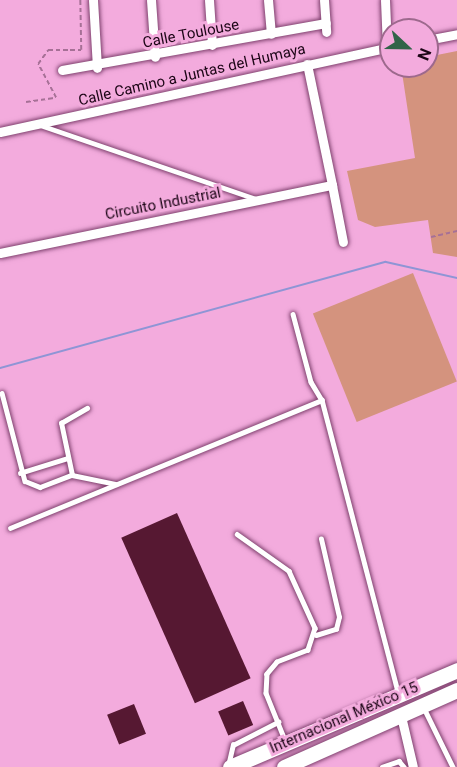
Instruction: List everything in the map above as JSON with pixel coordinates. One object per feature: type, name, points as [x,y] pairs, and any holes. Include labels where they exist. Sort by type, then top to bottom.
[{"type":"main road","points":[[429,682],[457,665]]},
{"type":"main road","name":"Internacional México 15","points":[[229,767],[457,670]]},
{"type":"main road","name":"Internacional México 15","points":[[284,767],[457,690]]},
{"type":"street","points":[[93,0],[97,68]]},
{"type":"street","points":[[152,0],[155,57]]},
{"type":"street","points":[[209,0],[212,45]]},
{"type":"street","points":[[268,0],[271,34]]},
{"type":"street","name":"Calle Toulouse","points":[[62,70],[97,68],[271,34],[326,28],[324,0]]},
{"type":"street","points":[[385,0],[387,18]]},
{"type":"street","points":[[439,38],[457,34]]},
{"type":"street","name":"Calle Camino a Juntas del Humaya","points":[[0,132],[379,49]]},
{"type":"street","points":[[307,64],[343,242]]},
{"type":"street","name":"Circuito Industrial","points":[[0,253],[332,185]]},
{"type":"street","points":[[401,716],[413,767]]},
{"type":"lane","points":[[40,125],[260,200]]},
{"type":"lane","points":[[293,314],[311,382],[322,400],[399,695]]},
{"type":"lane","points":[[2,393],[20,473],[40,486],[72,475],[116,484]]},
{"type":"lane","points":[[10,528],[322,400]]},
{"type":"lane","points":[[72,475],[61,423],[87,408]]},
{"type":"lane","points":[[20,473],[68,458]]},
{"type":"lane","points":[[237,534],[290,571],[309,605],[316,635],[308,650],[269,669],[267,693],[286,743]]},
{"type":"lane","points":[[316,635],[336,629],[339,617],[321,539]]},
{"type":"lane","points":[[423,706],[453,767]]},
{"type":"lane","points":[[229,767],[233,745],[278,722]]},
{"type":"lane","points":[[385,766],[399,761],[404,767]]},
{"type":"path","points":[[26,102],[56,98],[38,69],[44,53],[81,50],[80,0]]},
{"type":"path","points":[[431,237],[457,231]]},
{"type":"shaded area","points":[[457,51],[457,257],[433,253],[428,220],[375,227],[358,220],[347,171],[415,158],[403,78],[439,78],[439,55]]},
{"type":"shaded area","points":[[413,273],[457,381],[357,422],[313,313]]},
{"type":"building","points":[[177,513],[251,678],[195,703],[121,538]]},
{"type":"building","points":[[243,701],[253,725],[228,735],[218,712]]},
{"type":"building","points":[[134,704],[146,734],[119,745],[107,715]]},
{"type":"waterway","points":[[0,368],[386,262],[457,278]]}]
